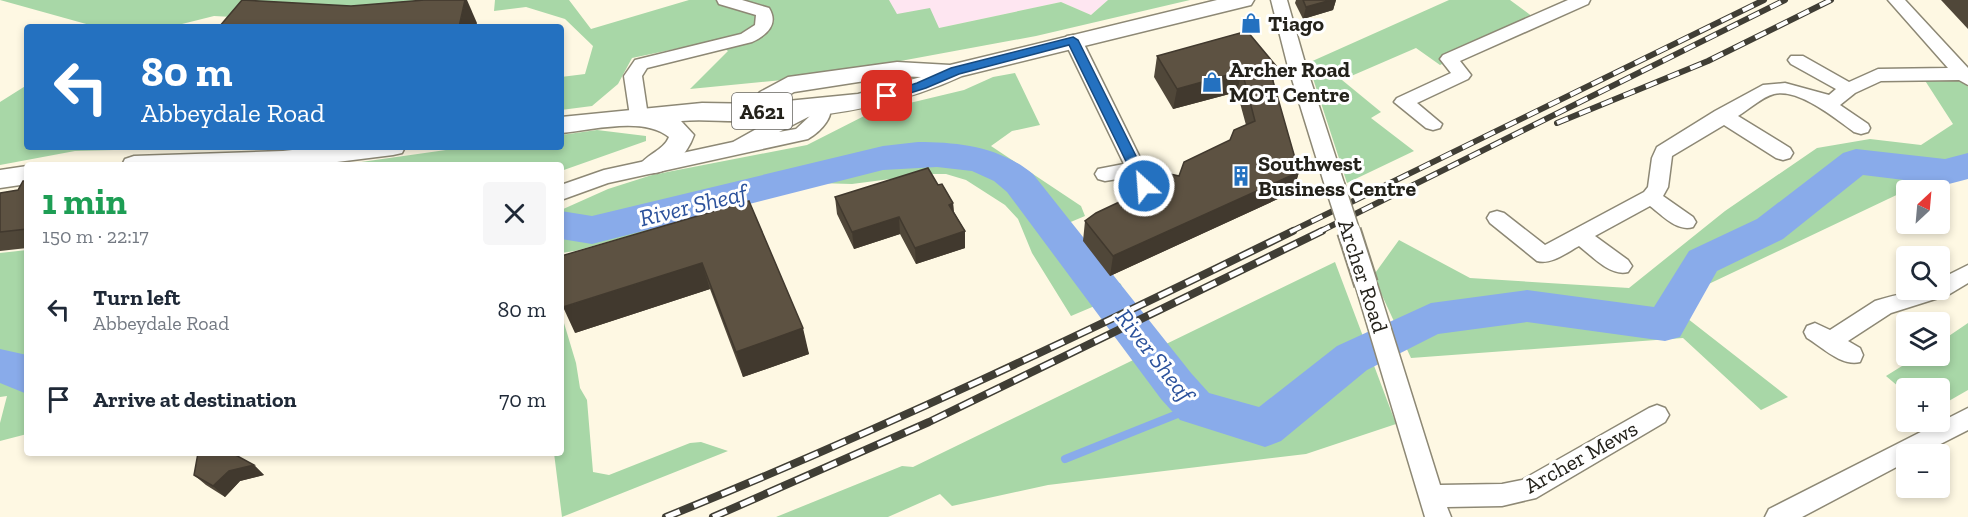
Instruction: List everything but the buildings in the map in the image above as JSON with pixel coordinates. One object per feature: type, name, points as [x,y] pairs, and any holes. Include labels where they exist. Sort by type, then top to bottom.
[{"type":"main road","name":"A621","points":[[564,125],[702,111],[748,113],[887,96],[922,86],[955,71],[1073,40],[1244,0]]},
{"type":"main road","name":"A621","points":[[768,97],[788,86],[897,69],[955,71]]},
{"type":"main road","name":"A621","points":[[702,111],[737,102],[927,71]]},
{"type":"main road","points":[[801,92],[821,105],[854,84]]},
{"type":"main road","points":[[639,116],[671,126],[682,135],[677,148],[652,166]]},
{"type":"main road","points":[[223,162],[283,160],[368,150]]},
{"type":"main road","points":[[0,179],[24,175]]},
{"type":"street","points":[[639,116],[633,75],[641,64],[746,38],[757,34],[764,27],[766,19],[763,12],[725,0]]},
{"type":"street","name":"Archer Road","points":[[1279,0],[1296,63],[1435,506]]},
{"type":"street","points":[[1433,124],[1403,102],[1462,75],[1449,59],[1582,0]]},
{"type":"street","points":[[1897,0],[1966,77]]},
{"type":"street","points":[[1073,40],[1140,177],[1105,174]]},
{"type":"street","points":[[1797,60],[1849,89]]},
{"type":"street","points":[[1497,218],[1544,255],[1651,197],[1658,189],[1660,161],[1664,152],[1769,89],[1780,87],[1820,100],[1832,101],[1849,89],[1878,75],[1966,77]]},
{"type":"street","points":[[1820,100],[1861,128]]},
{"type":"street","points":[[564,192],[585,183],[741,145],[796,115],[821,105]]},
{"type":"street","points":[[1722,116],[1783,153]]},
{"type":"street","points":[[1651,197],[1686,222]]},
{"type":"street","points":[[1580,236],[1621,266]]},
{"type":"street","points":[[1950,283],[1968,273]]},
{"type":"street","points":[[1852,355],[1823,337],[1883,307],[1904,300]]},
{"type":"street","name":"Archer Mews","points":[[1435,506],[1527,490],[1657,416]]},
{"type":"street","points":[[1778,517],[1968,418]]},
{"type":"shaded area","points":[[889,0],[1108,0],[1091,15],[1061,2],[939,28],[896,14]]},
{"type":"green space","points":[[0,0],[426,0],[251,18],[214,16],[182,24],[86,24]]},
{"type":"green space","points":[[495,0],[569,0],[591,29],[689,0],[889,0],[897,14],[930,8],[939,28],[1061,2],[1091,15],[1108,0],[1190,0],[1036,36],[814,77],[690,89],[728,51],[713,41],[632,58],[618,84],[592,106],[564,110],[564,77],[585,74],[593,46],[565,19],[526,7],[494,11]]},
{"type":"green space","points":[[1449,0],[1510,0],[1537,20],[1440,65],[1416,48],[1342,80],[1381,112],[1371,118],[1414,151],[1347,183],[1308,63]]},
{"type":"green space","points":[[1015,73],[1040,125],[1012,131],[991,146],[1081,206],[1085,216],[1042,234],[1054,246],[1058,246],[1067,260],[1080,272],[1121,284],[1123,294],[1071,316],[1032,253],[1018,219],[1005,205],[966,180],[946,174],[852,184],[816,183],[564,253],[564,209],[608,189],[652,175],[807,145],[872,112],[964,90],[993,77]]},
{"type":"green space","points":[[1924,79],[1961,79],[1968,87],[1968,167],[1945,172],[1928,180],[1896,180],[1896,195],[1696,290],[1683,315],[1788,397],[1761,410],[1683,338],[1411,358],[1373,276],[1399,240],[1470,278],[1629,288],[1725,211],[1817,148],[1870,139],[1921,145],[1953,124]]},
{"type":"green space","points":[[24,87],[24,150],[114,150],[75,151],[0,165],[0,102]]},
{"type":"green space","points":[[597,130],[646,136],[646,141],[564,170],[564,162],[361,162],[446,150],[564,150],[564,135]]},
{"type":"green space","points":[[24,250],[24,435],[0,441],[0,423],[7,396],[0,397],[0,253]]},
{"type":"green space","points":[[1335,262],[1396,424],[1306,454],[1048,485],[952,506],[940,494],[888,517],[776,517],[902,466],[913,467]]},
{"type":"green space","points":[[564,323],[576,363],[580,388],[587,400],[593,472],[609,475],[690,443],[701,442],[728,451],[562,517],[554,456],[564,456]]},
{"type":"green space","points":[[1968,323],[1968,390],[1950,400],[1950,378],[1896,378],[1896,384],[1886,376],[1902,366],[1950,366],[1950,335]]},
{"type":"waterway","name":"River Sheaf","points":[[564,225],[592,230],[883,158],[918,155],[956,156],[992,164],[1007,172],[1020,183],[1176,386],[1195,407],[1265,428],[1352,358],[1431,319],[1527,306],[1665,325],[1703,261],[1770,229],[1856,162],[1945,172],[1968,166]]},
{"type":"waterway","name":"River Sheaf","points":[[0,366],[12,367],[24,374]]},
{"type":"waterway","points":[[1065,459],[1195,407]]},
{"type":"railway","points":[[1290,232],[1764,0]]},
{"type":"railway","points":[[1319,232],[1785,0]]},
{"type":"railway","points":[[1557,123],[1708,61],[1831,0]]},
{"type":"railway","points":[[666,517],[982,380],[1293,231]]},
{"type":"railway","points":[[713,517],[929,422],[1322,231]]},
{"type":"place","name":"Tiago","points":[[1251,23]]},
{"type":"place","name":"Archer Road MOT Centre","points":[[1212,82]]},
{"type":"place","name":"Southwest Business Centre","points":[[1241,176]]},
{"type":"route","points":[[887,96],[922,86],[955,71],[1073,40],[1144,186]]}]
